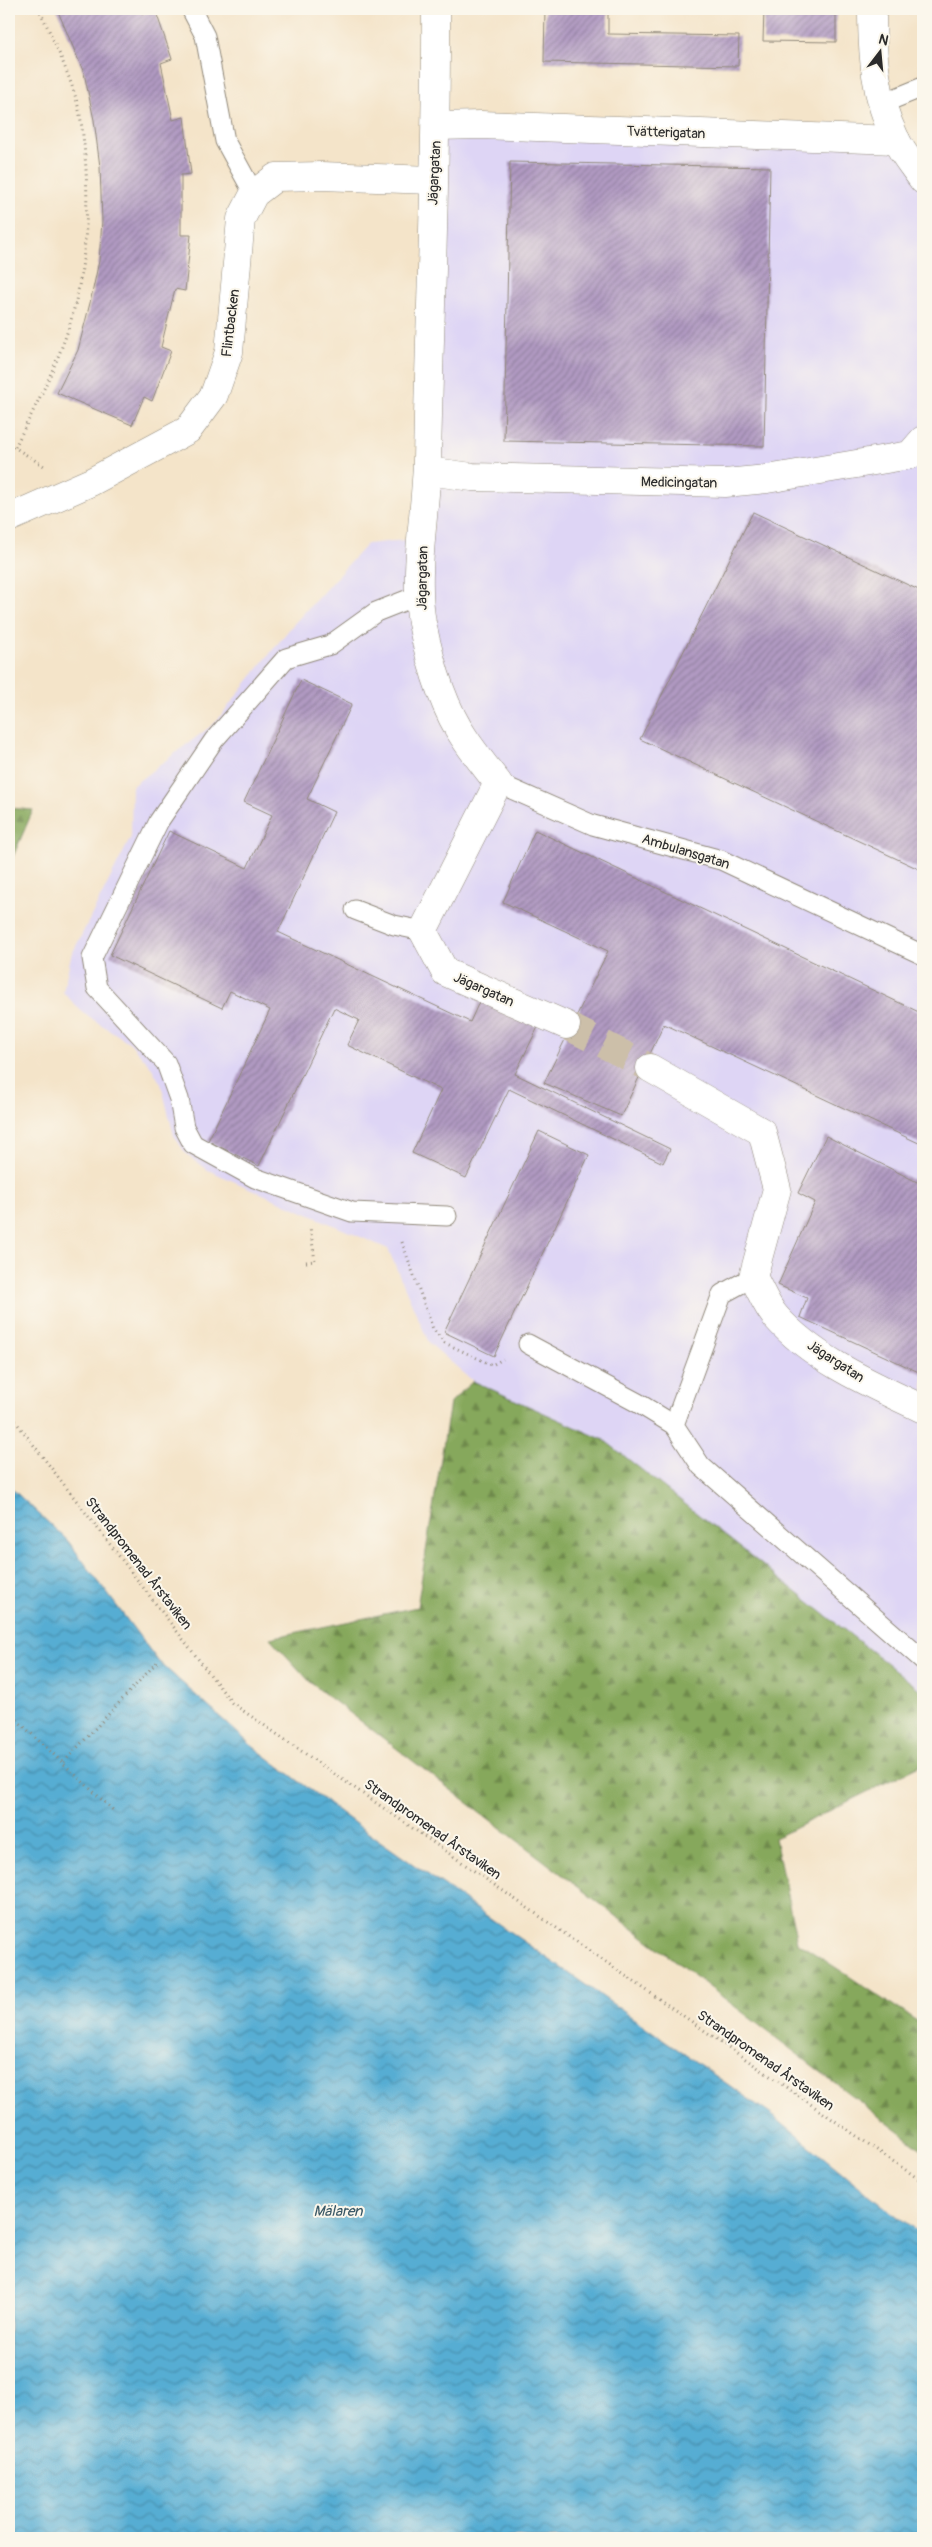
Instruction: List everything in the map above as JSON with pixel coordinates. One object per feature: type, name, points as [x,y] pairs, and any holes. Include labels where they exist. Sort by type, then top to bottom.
[{"type":"street","name":"Jägargatan","points":[[436,9],[436,126],[432,180],[427,471],[419,595],[422,623],[442,694],[464,738],[498,784]]},
{"type":"street","points":[[872,9],[874,76],[881,104],[896,140],[923,180]]},
{"type":"street","name":"Tvätterigatan","points":[[436,126],[491,125],[896,140]]},
{"type":"street","name":"Flintbacken","points":[[9,518],[91,482],[188,430],[214,395],[229,352],[241,219],[254,194],[276,177],[321,176],[432,180]]},
{"type":"street","name":"Medicingatan","points":[[427,471],[472,477],[725,483],[767,479],[910,455],[923,440]]},
{"type":"street","points":[[423,931],[498,784]]},
{"type":"street","name":"Jägargatan","points":[[423,931],[445,972],[566,1025]]},
{"type":"street","points":[[650,1068],[762,1132],[777,1189],[753,1277]]},
{"type":"street","name":"Jägargatan","points":[[753,1277],[775,1316],[815,1351],[874,1386],[923,1409]]},
{"type":"lane","points":[[191,9],[205,36],[225,141],[254,194]]},
{"type":"lane","points":[[881,104],[923,87]]},
{"type":"lane","points":[[419,595],[376,612],[330,645],[286,658],[214,740],[159,821],[92,958],[97,988],[166,1063],[179,1099],[184,1127],[194,1144],[255,1178],[352,1212],[447,1216]]},
{"type":"lane","name":"Ambulansgatan","points":[[498,784],[593,825],[721,860],[923,955]]},
{"type":"lane","points":[[354,910],[394,925],[423,931]]},
{"type":"lane","points":[[674,1425],[722,1294],[753,1277]]},
{"type":"lane","points":[[528,1344],[674,1425],[701,1466],[923,1660]]},
{"type":"path","points":[[15,447],[64,343],[80,280],[87,193],[80,114],[58,52],[39,9]]},
{"type":"path","points":[[306,1262],[315,1261],[309,1231],[317,1200]]},
{"type":"path","points":[[391,1213],[434,1329],[444,1343],[492,1365],[528,1344]]},
{"type":"path","name":"Strandpromenad Årstaviken","points":[[9,1413],[232,1703],[923,2182]]},
{"type":"path","points":[[64,1762],[158,1662]]},
{"type":"path","points":[[17,1720],[64,1762],[114,1811]]},
{"type":"shaded area","points":[[435,126],[908,135],[923,153],[923,1692],[604,1440],[473,1381],[429,1343],[388,1249],[208,1170],[186,1154],[174,1136],[161,1084],[150,1065],[130,1043],[83,1013],[63,992],[71,956],[131,837],[132,786],[215,723],[291,627],[367,544],[433,537]]},
{"type":"green space","points":[[9,808],[33,810],[9,866]]},
{"type":"green space","points":[[473,1381],[604,1440],[923,1692],[923,1764],[775,1838],[797,1942],[923,2025],[923,2150],[312,1684],[270,1638],[417,1607],[450,1403]]},
{"type":"water","name":"Mälaren","points":[[9,1486],[68,1541],[158,1661],[251,1745],[357,1825],[773,2116],[887,2209],[923,2235],[923,2538],[9,2538]]},
{"type":"building","points":[[57,9],[140,9],[143,14],[155,9],[172,59],[161,63],[173,120],[184,117],[191,174],[181,175],[181,235],[191,235],[185,291],[175,289],[161,347],[171,351],[152,401],[144,397],[132,425],[57,393],[78,350],[99,261],[102,221],[100,167],[94,120],[84,73]]},
{"type":"building","points":[[545,9],[608,9],[608,34],[739,36],[738,66],[544,62]]},
{"type":"building","points":[[764,9],[836,9],[836,42],[763,41]]},
{"type":"building","points":[[510,162],[770,167],[764,446],[504,441]]},
{"type":"building","points":[[753,512],[923,592],[923,871],[640,739]]},
{"type":"building","points":[[301,680],[352,704],[307,799],[334,812],[278,932],[470,1022],[480,1000],[538,1027],[515,1074],[670,1149],[663,1163],[509,1089],[466,1178],[412,1153],[441,1090],[347,1045],[359,1020],[334,1008],[259,1166],[208,1141],[270,1010],[230,991],[222,1008],[110,955],[169,831],[247,868],[272,815],[244,802]]},
{"type":"building","points":[[535,830],[923,1014],[923,1145],[664,1024],[621,1116],[544,1083],[608,951],[503,902]]},
{"type":"building","points":[[539,1131],[589,1155],[494,1356],[444,1332]]},
{"type":"building","points":[[826,1136],[923,1185],[923,1374],[800,1317],[807,1298],[778,1285],[815,1202],[798,1193]]},
{"type":"tunnel","points":[[566,1025],[650,1068]]}]
